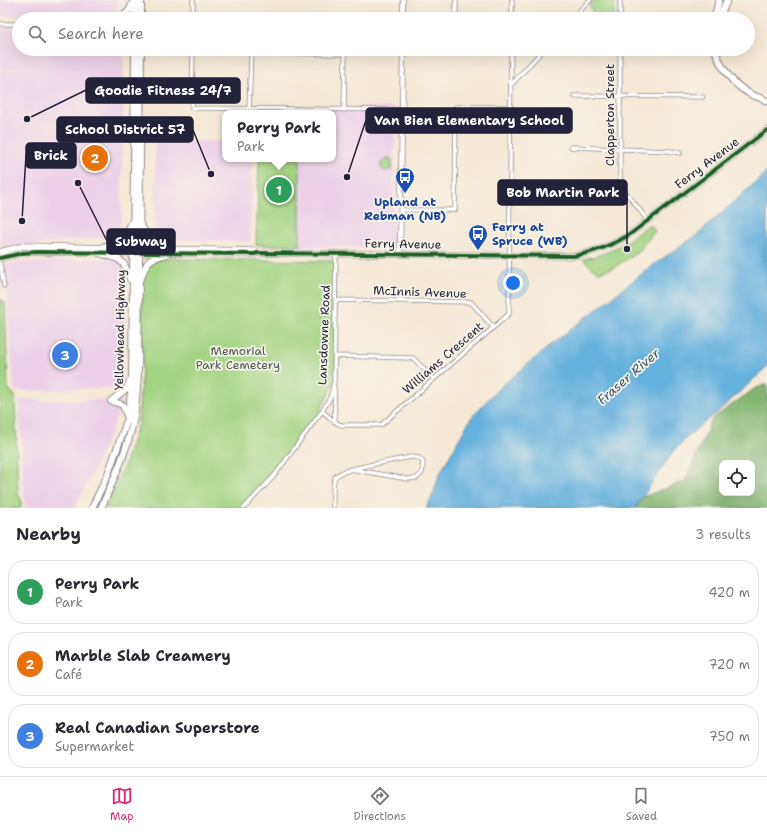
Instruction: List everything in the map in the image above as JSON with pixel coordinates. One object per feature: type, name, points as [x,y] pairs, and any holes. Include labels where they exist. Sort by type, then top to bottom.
[{"type":"highway","points":[[128,12],[134,0]]},
{"type":"highway","points":[[134,0],[135,12]]},
{"type":"highway","points":[[141,0],[141,12]]},
{"type":"highway","points":[[716,12],[719,0]]},
{"type":"highway","points":[[722,12],[727,0]]},
{"type":"highway","name":"Yellowhead Highway","points":[[101,508],[115,477],[128,442],[134,416],[138,374],[136,283],[132,250],[134,56]]},
{"type":"highway","name":"Yellowhead Highway","points":[[92,508],[108,474],[128,418],[132,384],[131,379],[140,223],[141,56]]},
{"type":"highway","points":[[718,56],[727,75],[743,89],[767,101]]},
{"type":"highway","points":[[722,56],[726,66],[737,80],[753,91],[767,96]]},
{"type":"highway","points":[[103,247],[124,238],[128,232],[132,219]]},
{"type":"highway","points":[[140,223],[150,240],[170,251]]},
{"type":"highway","points":[[136,283],[147,262],[152,258],[170,251]]},
{"type":"highway","points":[[99,253],[119,259],[126,265],[136,283]]},
{"type":"highway","points":[[128,418],[123,405],[112,401],[127,388],[131,379]]},
{"type":"main road","name":"Ferry Avenue","points":[[0,258],[22,253],[99,253],[132,250],[254,254],[258,252],[574,256],[591,253],[613,245],[629,236],[767,130]]},
{"type":"main road","name":"Ferry Avenue","points":[[0,252],[23,246],[103,247],[132,250]]},
{"type":"street","points":[[193,0],[193,12]]},
{"type":"street","points":[[403,0],[403,12]]},
{"type":"street","points":[[456,0],[456,12]]},
{"type":"street","points":[[512,0],[512,12]]},
{"type":"street","points":[[579,12],[590,0]]},
{"type":"street","points":[[620,0],[620,12]]},
{"type":"street","points":[[0,24],[12,24]]},
{"type":"street","points":[[193,56],[192,108],[402,110]]},
{"type":"street","points":[[249,109],[250,56]]},
{"type":"street","points":[[344,110],[345,56]]},
{"type":"street","points":[[400,254],[403,56]]},
{"type":"street","points":[[509,256],[511,56]]},
{"type":"street","points":[[511,85],[538,56]]},
{"type":"street","name":"Clapperton Street","points":[[620,56],[620,177],[622,187],[648,221]]},
{"type":"street","points":[[574,96],[703,97]]},
{"type":"street","points":[[401,210],[455,210],[456,107],[511,107]]},
{"type":"street","points":[[571,146],[670,151],[680,153]]},
{"type":"street","name":"Lansdowne Road","points":[[244,508],[274,476],[330,398],[334,382],[336,253]]},
{"type":"street","name":"Williams Crescent","points":[[335,422],[341,425],[381,425],[509,314],[509,256]]},
{"type":"street","points":[[0,263],[4,286]]},
{"type":"street","name":"McInnis Avenue","points":[[336,300],[471,302],[493,327]]},
{"type":"street","points":[[335,356],[413,358],[434,380]]},
{"type":"street","points":[[334,382],[335,422]]},
{"type":"street","points":[[322,411],[335,422]]},
{"type":"street","points":[[333,508],[334,481],[336,476],[340,473],[350,469],[411,457],[419,458],[423,462],[422,473],[417,478],[408,480],[350,469]]},
{"type":"shaded area","points":[[0,0],[117,0],[117,12],[12,12],[12,17],[0,17]]},
{"type":"shaded area","points":[[12,28],[12,56],[124,56],[121,227],[108,237],[2,248],[0,240],[0,70],[51,70],[0,69],[0,29]]},
{"type":"shaded area","points":[[301,107],[395,107],[393,248],[300,246],[300,162],[336,162],[336,110],[301,110]]},
{"type":"shaded area","points":[[155,141],[222,141],[222,162],[253,162],[251,242],[161,239],[155,232]]},
{"type":"shaded area","points":[[125,258],[122,388],[14,391],[5,263]]},
{"type":"shaded area","points":[[19,400],[123,400],[108,439],[75,508],[25,508]]},
{"type":"green space","points":[[596,0],[615,0],[614,12],[593,12],[589,4]]},
{"type":"green space","points":[[260,107],[301,107],[301,110],[260,110]]},
{"type":"green space","points":[[387,158],[390,158],[392,161],[392,169],[383,170],[381,168],[381,163]]},
{"type":"green space","points":[[259,162],[300,162],[300,246],[256,245]]},
{"type":"green space","points":[[650,224],[655,231],[638,252],[613,268],[599,272],[583,259],[602,254],[619,246]]},
{"type":"green space","name":"Memorial Park Cemetery","points":[[161,259],[335,261],[335,381],[319,413],[252,498],[242,508],[105,508],[125,464],[138,423],[142,368],[142,283],[146,269],[151,264]]},
{"type":"green space","points":[[0,299],[5,302],[8,388],[15,396],[18,495],[21,499],[21,508],[0,508]]},
{"type":"green space","points":[[767,384],[767,508],[635,508],[643,497],[685,481],[712,419],[754,389]]},
{"type":"water","name":"Fraser River","points":[[767,172],[767,367],[719,411],[691,433],[672,453],[635,508],[426,508],[433,495],[439,475],[471,418],[496,391],[553,343],[649,268],[697,235]]},
{"type":"cycle path","points":[[0,258],[36,252],[574,256],[603,248],[629,235],[767,130]]},
{"type":"place","name":"Goodie Fitness 24/7","points":[[27,119]]},
{"type":"place","name":"Marble Slab Creamery","points":[[95,158]]},
{"type":"place","name":"School District 57","points":[[211,174]]},
{"type":"place","name":"Van Bien Elementary School","points":[[347,177]]},
{"type":"place","name":"Subway","points":[[78,183]]},
{"type":"place","name":"Perry Park","points":[[279,190]]},
{"type":"place","name":"Upland at Rebman (NB)","points":[[405,194]]},
{"type":"place","name":"Brick","points":[[22,221]]},
{"type":"place","name":"Bob Martin Park","points":[[627,249]]},
{"type":"place","name":"Ferry at Spruce (WB)","points":[[478,251]]},
{"type":"place","name":"Real Canadian Superstore","points":[[65,355]]}]
